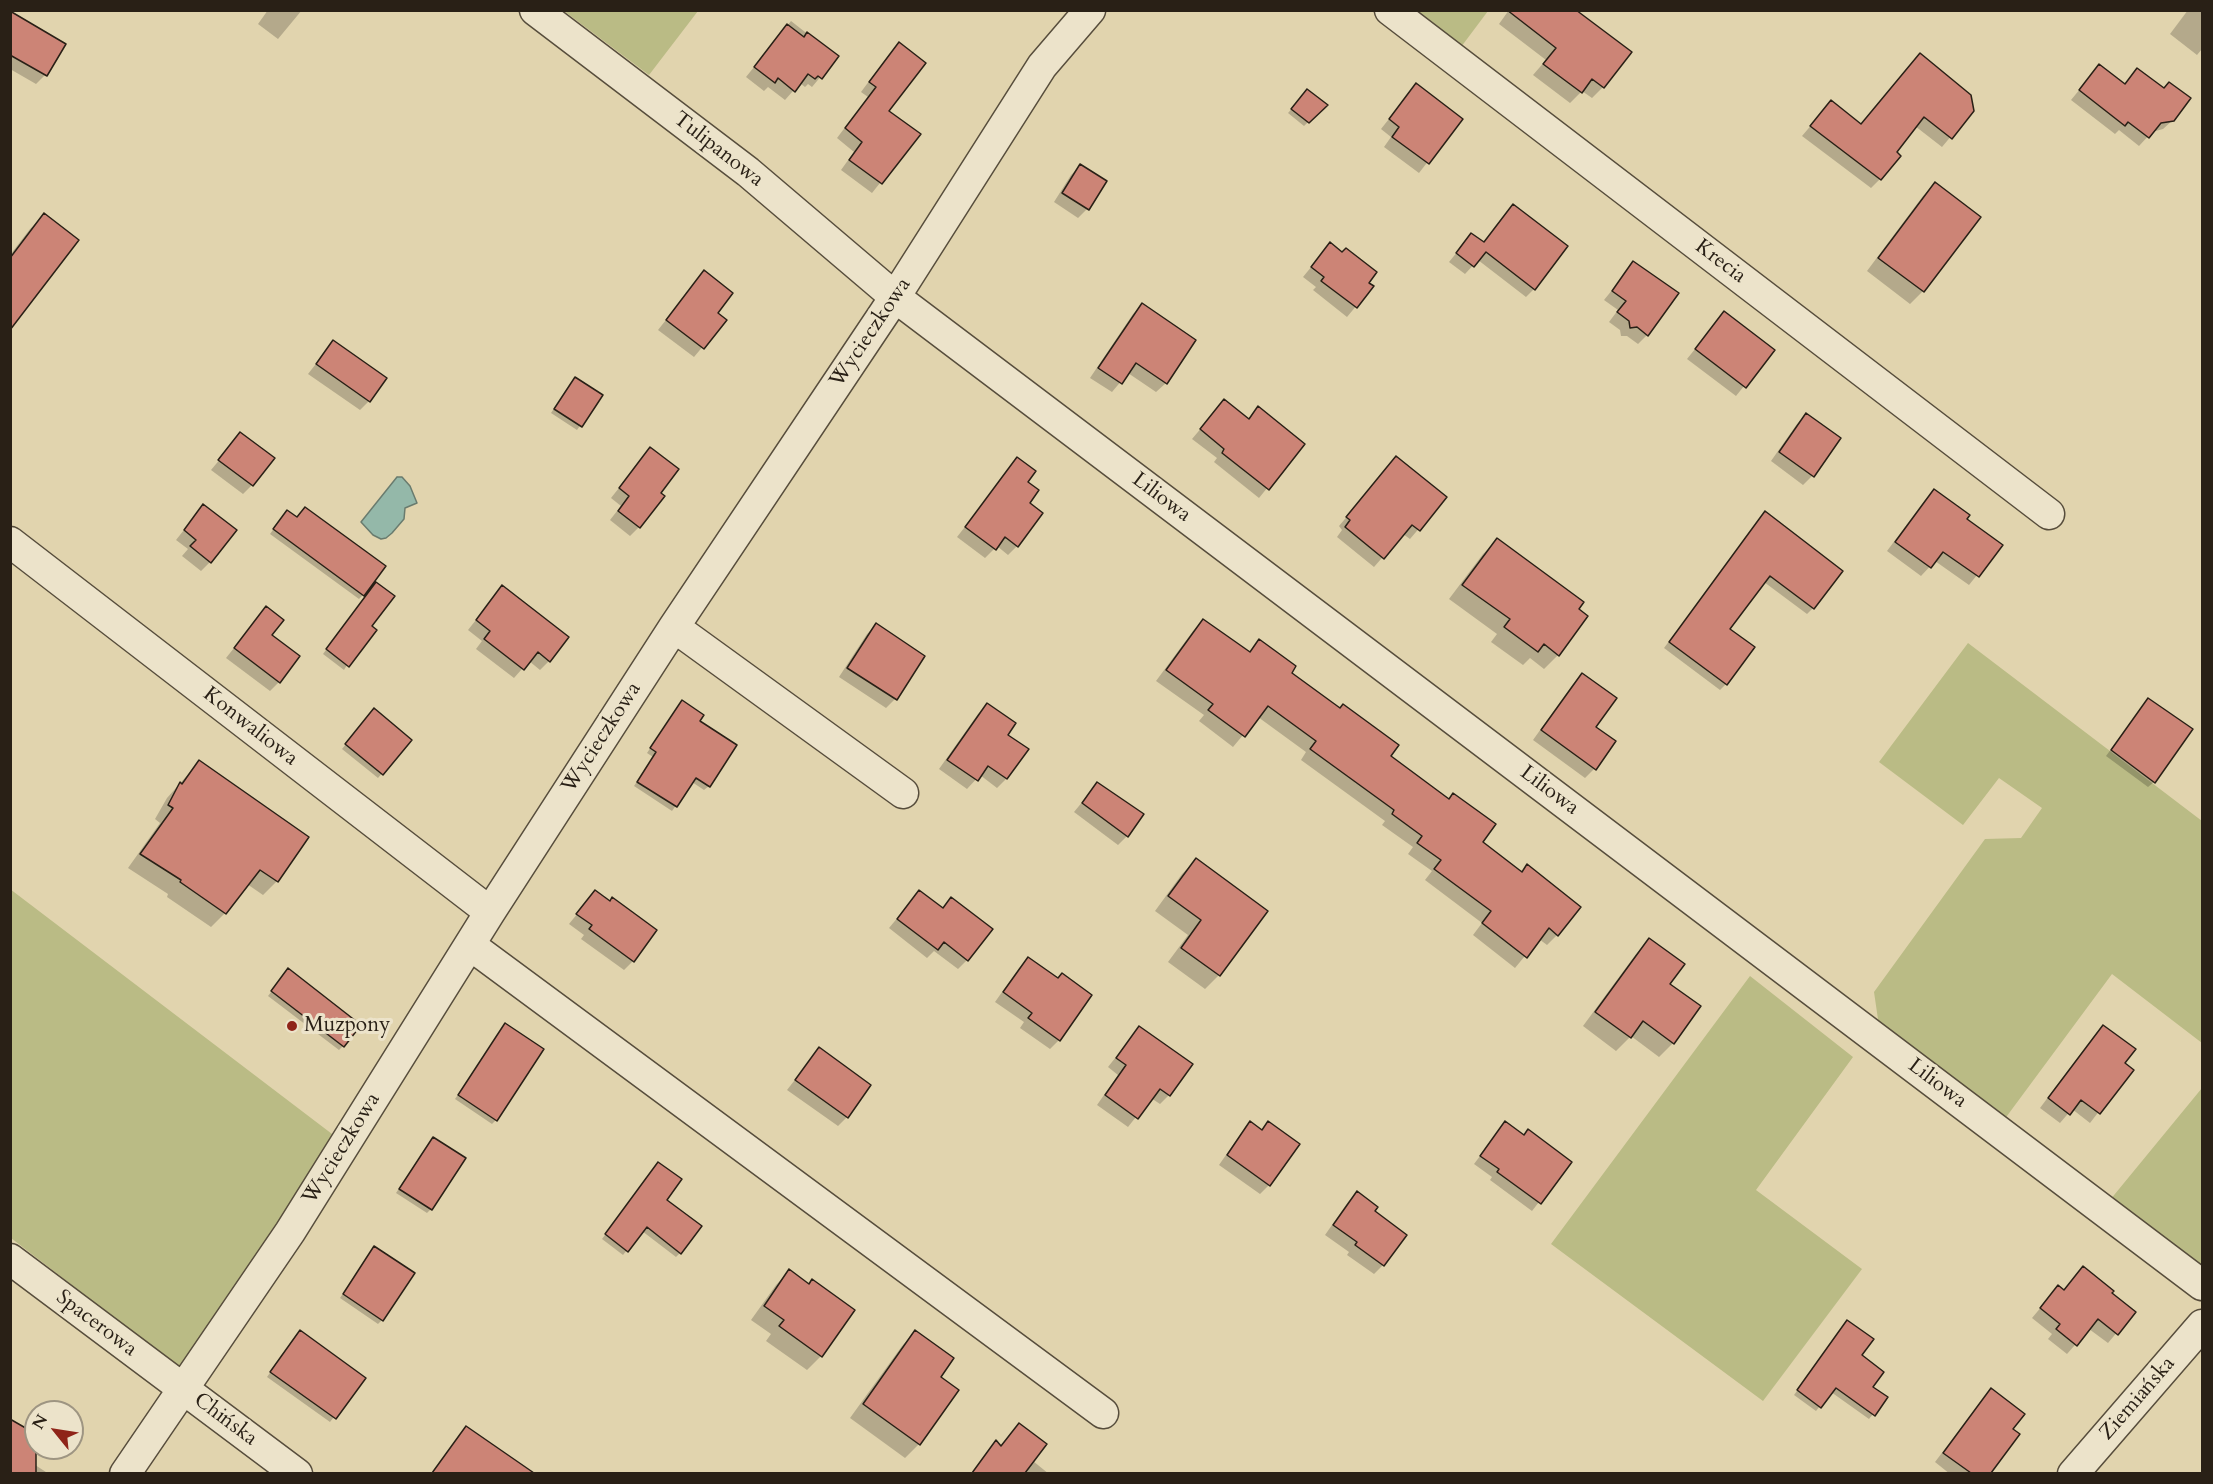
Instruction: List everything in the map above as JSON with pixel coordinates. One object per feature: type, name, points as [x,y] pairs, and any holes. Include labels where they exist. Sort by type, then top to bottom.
[{"type":"street","name":"Tulipanowa","points":[[535,10],[748,172],[895,297]]},
{"type":"street","name":"Wycieczkowa","points":[[125,1473],[290,1232],[490,912],[674,627],[895,297],[1042,66],[1090,10]]},
{"type":"street","name":"Krecia","points":[[1390,10],[2049,514]]},
{"type":"street","name":"Liliowa","points":[[895,297],[2202,1285]]},
{"type":"street","name":"Konwaliowa","points":[[10,542],[490,912]]},
{"type":"street","points":[[674,627],[903,793]]},
{"type":"street","points":[[470,945],[1103,1413]]},
{"type":"street","name":"Spacerowa","points":[[10,1259],[182,1388]]},
{"type":"street","name":"Ziemiańska","points":[[2073,1473],[2202,1325]]},
{"type":"street","name":"Chińska","points":[[182,1388],[297,1473]]},
{"type":"green space","points":[[564,11],[698,11],[649,75]]},
{"type":"green space","points":[[1414,11],[1488,11],[1461,47]]},
{"type":"green space","points":[[1968,643],[2202,821],[2202,1043],[2112,974],[2004,1120],[1879,1026],[1874,992],[1985,839],[2021,838],[2042,808],[1999,778],[1963,825],[1879,762]]},
{"type":"green space","points":[[10,889],[336,1137],[179,1368],[11,1238]]},
{"type":"green space","points":[[1750,976],[1853,1057],[1756,1190],[1862,1269],[1763,1401],[1551,1244]]},
{"type":"green space","points":[[2202,1088],[2202,1272],[2110,1200]]},
{"type":"shaded area","points":[[397,477],[402,477],[410,486],[417,503],[405,508],[404,519],[392,533],[381,539],[373,535],[361,522]]},
{"type":"building","points":[[1507,10],[1576,10],[1632,52],[1604,88],[1592,79],[1582,93],[1543,64],[1556,48]]},
{"type":"building","points":[[10,11],[66,44],[47,76],[10,55]]},
{"type":"building","points":[[787,24],[804,37],[807,32],[839,56],[822,79],[818,76],[815,79],[808,74],[795,92],[778,78],[775,83],[754,67]]},
{"type":"building","points":[[899,42],[926,63],[889,111],[921,134],[882,184],[849,160],[862,142],[845,128],[876,87],[869,82]]},
{"type":"building","points":[[1920,53],[1971,95],[1974,111],[1952,139],[1924,117],[1897,152],[1901,156],[1881,180],[1810,126],[1831,100],[1861,124]]},
{"type":"building","points":[[2099,64],[2125,84],[2137,68],[2164,88],[2169,82],[2191,98],[2174,121],[2161,123],[2149,138],[2128,122],[2125,126],[2079,90]]},
{"type":"building","points":[[1416,83],[1463,119],[1429,164],[1392,137],[1399,127],[1389,119]]},
{"type":"building","points":[[1307,89],[1328,105],[1309,123],[1291,109]]},
{"type":"building","points":[[1080,164],[1107,181],[1089,210],[1062,193]]},
{"type":"building","points":[[1935,182],[1981,217],[1924,292],[1878,258]]},
{"type":"building","points":[[1513,204],[1568,246],[1535,290],[1486,252],[1474,267],[1456,253],[1471,233],[1484,242]]},
{"type":"building","points":[[44,213],[79,240],[10,330],[10,258]]},
{"type":"building","points":[[1330,242],[1342,252],[1346,248],[1377,272],[1369,283],[1374,286],[1357,308],[1321,281],[1324,277],[1311,267]]},
{"type":"building","points":[[1633,261],[1679,293],[1648,336],[1637,327],[1630,328],[1629,321],[1617,312],[1626,301],[1612,291]]},
{"type":"building","points":[[704,270],[733,293],[718,313],[727,320],[704,349],[666,320]]},
{"type":"building","points":[[1142,303],[1196,340],[1167,384],[1136,363],[1122,384],[1098,368]]},
{"type":"building","points":[[1724,311],[1775,350],[1746,388],[1695,349]]},
{"type":"building","points":[[333,340],[387,378],[370,402],[316,364]]},
{"type":"building","points":[[575,377],[603,395],[582,427],[554,409]]},
{"type":"building","points":[[1224,399],[1249,419],[1258,406],[1305,444],[1269,490],[1222,453],[1224,449],[1200,429]]},
{"type":"building","points":[[1806,413],[1841,438],[1814,477],[1779,452]]},
{"type":"building","points":[[240,432],[275,458],[253,486],[218,460]]},
{"type":"building","points":[[650,447],[679,469],[661,493],[665,496],[640,528],[618,511],[629,496],[619,488]]},
{"type":"building","points":[[1396,456],[1447,497],[1420,531],[1412,525],[1384,559],[1345,527],[1350,520],[1346,517]]},
{"type":"building","points":[[1017,457],[1036,471],[1028,482],[1039,490],[1030,503],[1043,513],[1018,547],[1005,537],[996,550],[965,527]]},
{"type":"building","points":[[1934,489],[1970,515],[1967,519],[2003,545],[1979,577],[1943,552],[1931,568],[1895,542]]},
{"type":"building","points":[[203,504],[237,530],[211,563],[190,546],[196,540],[184,530]]},
{"type":"building","points":[[305,507],[386,566],[364,596],[273,529],[287,510],[297,517]]},
{"type":"building","points":[[1765,511],[1843,571],[1814,609],[1770,576],[1730,629],[1755,647],[1727,685],[1669,642]]},
{"type":"building","points":[[1497,538],[1584,602],[1579,609],[1588,616],[1559,656],[1544,644],[1538,652],[1504,627],[1510,619],[1462,585]]},
{"type":"building","points":[[376,582],[395,596],[372,626],[377,630],[349,667],[326,649]]},
{"type":"building","points":[[502,585],[569,637],[550,662],[538,652],[524,670],[484,639],[490,631],[476,620]]},
{"type":"building","points":[[266,606],[284,620],[272,635],[300,656],[280,683],[234,648]]},
{"type":"building","points":[[1203,619],[1250,652],[1259,639],[1296,666],[1292,673],[1340,708],[1343,704],[1399,745],[1391,756],[1449,799],[1453,793],[1496,824],[1483,842],[1522,872],[1527,864],[1581,907],[1558,936],[1549,928],[1527,958],[1482,923],[1491,911],[1434,869],[1441,860],[1417,843],[1422,836],[1392,814],[1394,810],[1310,749],[1316,741],[1268,706],[1245,737],[1208,710],[1213,704],[1166,670]]},
{"type":"building","points":[[876,623],[925,656],[897,700],[847,668]]},
{"type":"building","points":[[1582,673],[1617,698],[1596,727],[1616,741],[1596,770],[1541,730]]},
{"type":"building","points":[[2148,698],[2193,729],[2155,783],[2111,750]]},
{"type":"building","points":[[682,700],[704,715],[700,721],[737,745],[710,787],[696,778],[677,807],[637,782],[656,752],[650,748]]},
{"type":"building","points":[[987,703],[1016,723],[1008,735],[1029,749],[1007,779],[988,766],[978,781],[947,760]]},
{"type":"building","points":[[374,708],[412,740],[383,775],[345,744]]},
{"type":"building","points":[[199,760],[309,837],[278,882],[260,870],[226,914],[180,882],[181,880],[140,854],[173,808],[168,805],[180,782],[182,784]]},
{"type":"building","points":[[1097,782],[1144,814],[1128,837],[1082,803]]},
{"type":"building","points":[[1196,858],[1268,911],[1220,976],[1181,948],[1201,920],[1168,896]]},
{"type":"building","points":[[595,890],[610,901],[612,897],[657,930],[634,962],[589,929],[592,925],[576,914]]},
{"type":"building","points":[[919,890],[943,908],[951,897],[993,929],[968,961],[944,942],[938,950],[897,919]]},
{"type":"building","points":[[1649,938],[1685,964],[1670,984],[1701,1006],[1674,1044],[1643,1021],[1631,1038],[1595,1012]]},
{"type":"building","points":[[1028,957],[1058,978],[1062,973],[1092,995],[1060,1041],[1028,1018],[1032,1013],[1003,992]]},
{"type":"building","points":[[288,968],[361,1025],[344,1047],[271,991]]},
{"type":"building","points":[[505,1023],[544,1049],[497,1121],[458,1095]]},
{"type":"building","points":[[2103,1025],[2136,1049],[2125,1063],[2134,1070],[2100,1114],[2081,1100],[2070,1115],[2048,1098]]},
{"type":"building","points":[[1139,1026],[1193,1064],[1170,1096],[1160,1089],[1138,1119],[1105,1095],[1126,1065],[1116,1058]]},
{"type":"building","points":[[819,1047],[871,1085],[848,1118],[795,1080]]},
{"type":"building","points":[[1250,1121],[1262,1130],[1268,1121],[1300,1144],[1270,1186],[1227,1155]]},
{"type":"building","points":[[1505,1121],[1524,1135],[1528,1129],[1572,1162],[1541,1204],[1497,1172],[1499,1169],[1480,1156]]},
{"type":"building","points":[[433,1137],[466,1158],[432,1210],[399,1189]]},
{"type":"building","points":[[658,1162],[682,1179],[667,1200],[702,1226],[681,1254],[647,1227],[628,1252],[605,1234]]},
{"type":"building","points":[[1357,1191],[1378,1207],[1375,1211],[1407,1235],[1384,1266],[1355,1245],[1357,1242],[1333,1225]]},
{"type":"building","points":[[374,1246],[415,1273],[383,1321],[343,1294]]},
{"type":"building","points":[[2083,1266],[2136,1312],[2118,1335],[2098,1319],[2077,1346],[2056,1329],[2060,1324],[2040,1308],[2058,1285],[2064,1290]]},
{"type":"building","points":[[789,1269],[809,1284],[812,1279],[855,1310],[822,1357],[779,1326],[784,1320],[764,1306]]},
{"type":"building","points":[[1847,1320],[1874,1339],[1862,1355],[1884,1372],[1873,1387],[1888,1397],[1875,1416],[1836,1388],[1821,1408],[1797,1390]]},
{"type":"building","points":[[300,1330],[366,1378],[336,1419],[270,1372]]},
{"type":"building","points":[[915,1330],[954,1358],[941,1377],[959,1390],[920,1445],[863,1404]]},
{"type":"building","points":[[1991,1388],[2025,1414],[2013,1429],[2020,1434],[1991,1473],[1971,1473],[1943,1453]]},
{"type":"building","points":[[10,1419],[24,1427],[24,1460],[36,1460],[36,1473],[10,1473]]},
{"type":"building","points":[[1019,1423],[1047,1444],[1025,1473],[972,1473],[996,1440],[1001,1446]]},
{"type":"building","points":[[466,1426],[534,1473],[432,1473]]},
{"type":"place","name":"Muzpony","points":[[292,1026]]}]
